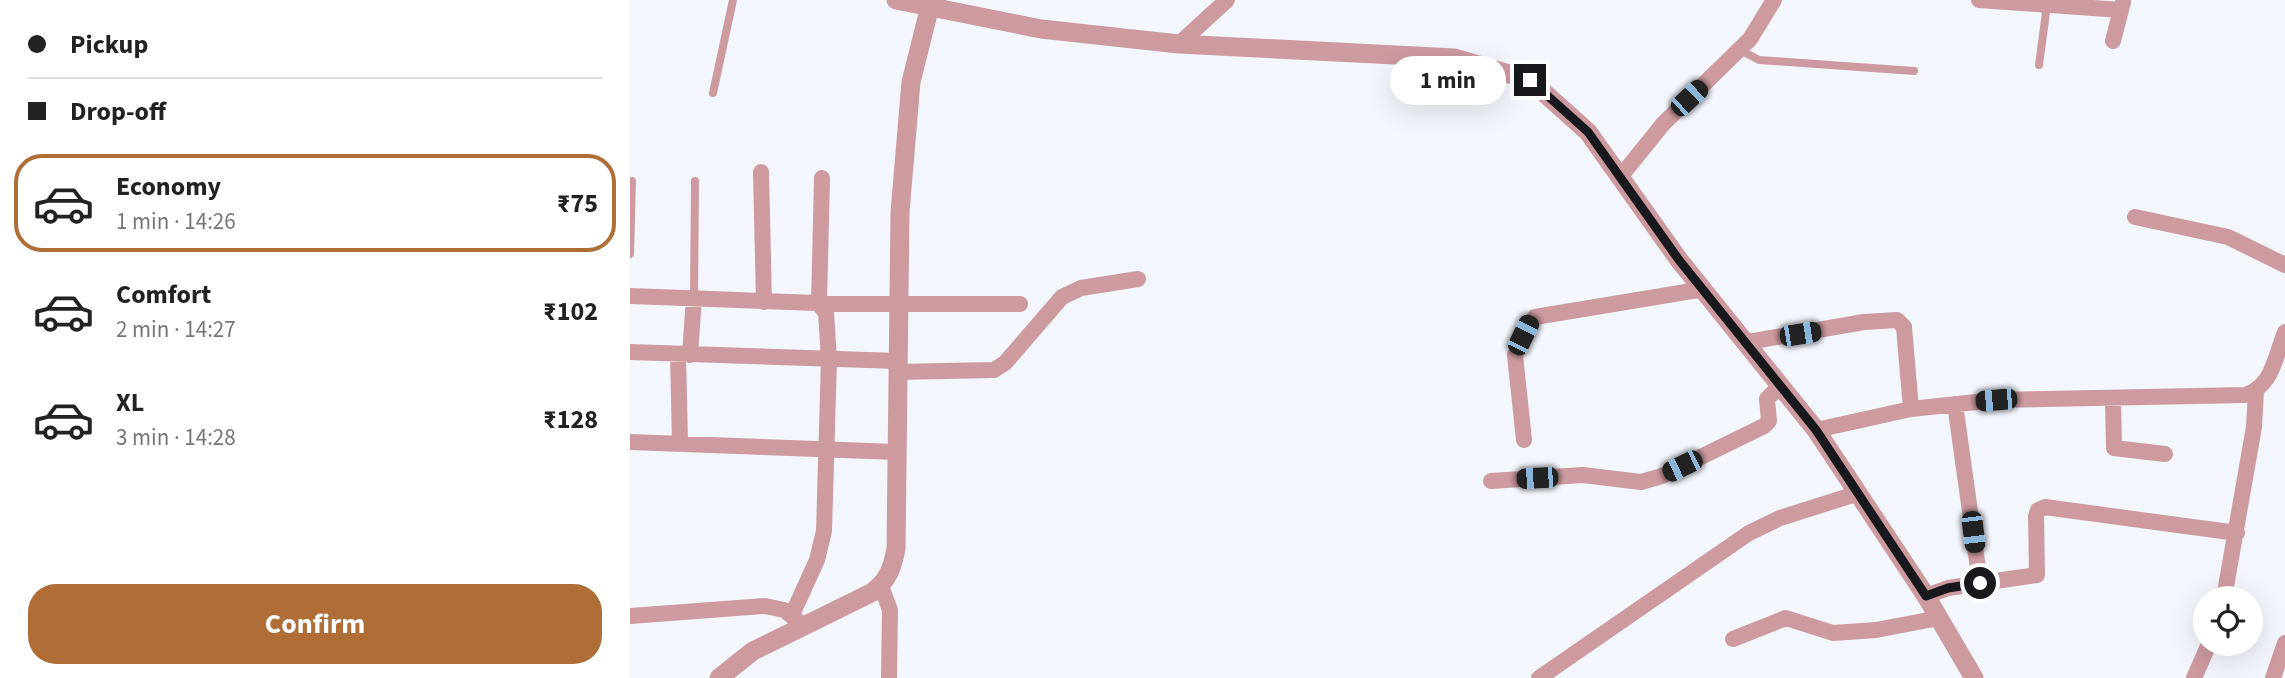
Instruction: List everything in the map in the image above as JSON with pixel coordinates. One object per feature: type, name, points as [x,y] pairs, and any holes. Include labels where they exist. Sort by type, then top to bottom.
[{"type":"street","points":[[896,0],[937,4],[1041,29],[1178,44],[1454,58],[1530,80],[1588,132],[1679,260],[1748,342],[1816,430],[1926,596],[1974,678]]},
{"type":"street","points":[[1178,44],[1227,0]]},
{"type":"street","points":[[1621,176],[1663,124],[1740,50],[1756,31],[1774,0]]},
{"type":"street","points":[[1979,0],[2047,5],[2123,5],[2113,41]]},
{"type":"street","points":[[719,678],[797,620],[858,601],[881,586],[892,571],[895,549],[901,212],[907,132],[911,82],[937,4]]},
{"type":"street","points":[[761,172],[764,302]]},
{"type":"street","points":[[797,620],[821,547],[829,359],[826,313],[819,304],[822,178]]},
{"type":"street","points":[[2135,217],[2228,237],[2285,265]]},
{"type":"street","points":[[630,352],[829,359],[897,366],[994,370],[1005,363],[1062,297],[1081,288],[1138,279]]},
{"type":"street","points":[[1524,440],[1515,355],[1535,317],[1704,289]]},
{"type":"street","points":[[630,296],[819,304],[1020,304]]},
{"type":"street","points":[[681,442],[684,354],[694,297]]},
{"type":"street","points":[[1748,342],[1864,321],[1897,320],[1904,327],[1912,409]]},
{"type":"street","points":[[2226,586],[2254,427],[2256,391],[2270,375],[2285,332]]},
{"type":"street","points":[[1491,481],[1583,475],[1628,482],[1651,480],[1764,426],[1769,421],[1767,399],[1781,385]]},
{"type":"street","points":[[1816,430],[1912,409],[1955,404],[2227,396],[2256,391]]},
{"type":"street","points":[[2113,398],[2114,448],[2165,454]]},
{"type":"street","points":[[1955,404],[1980,583]]},
{"type":"street","points":[[630,442],[896,452]]},
{"type":"street","points":[[1539,678],[1756,529],[1859,493]]},
{"type":"street","points":[[1926,596],[1948,588],[2037,575],[2036,516],[2038,510],[2045,507],[2237,533]]},
{"type":"street","points":[[881,586],[890,610],[889,678]]},
{"type":"street","points":[[630,616],[765,606],[784,610],[797,620]]},
{"type":"street","points":[[1733,639],[1786,618],[1833,633],[1876,630],[1939,618]]},
{"type":"street","points":[[2273,678],[2285,643]]},
{"type":"street","points":[[2194,678],[2204,656]]},
{"type":"lane","points":[[713,93],[733,0]]},
{"type":"lane","points":[[2039,65],[2047,5]]},
{"type":"lane","points":[[1740,50],[1759,60],[1914,71]]},
{"type":"lane","points":[[694,297],[695,180]]},
{"type":"lane","points":[[630,254],[632,181]]},
{"type":"route","points":[[1530,80],[1588,132],[1679,260],[1748,342],[1816,430],[1926,596],[1948,588],[1980,583]]}]
